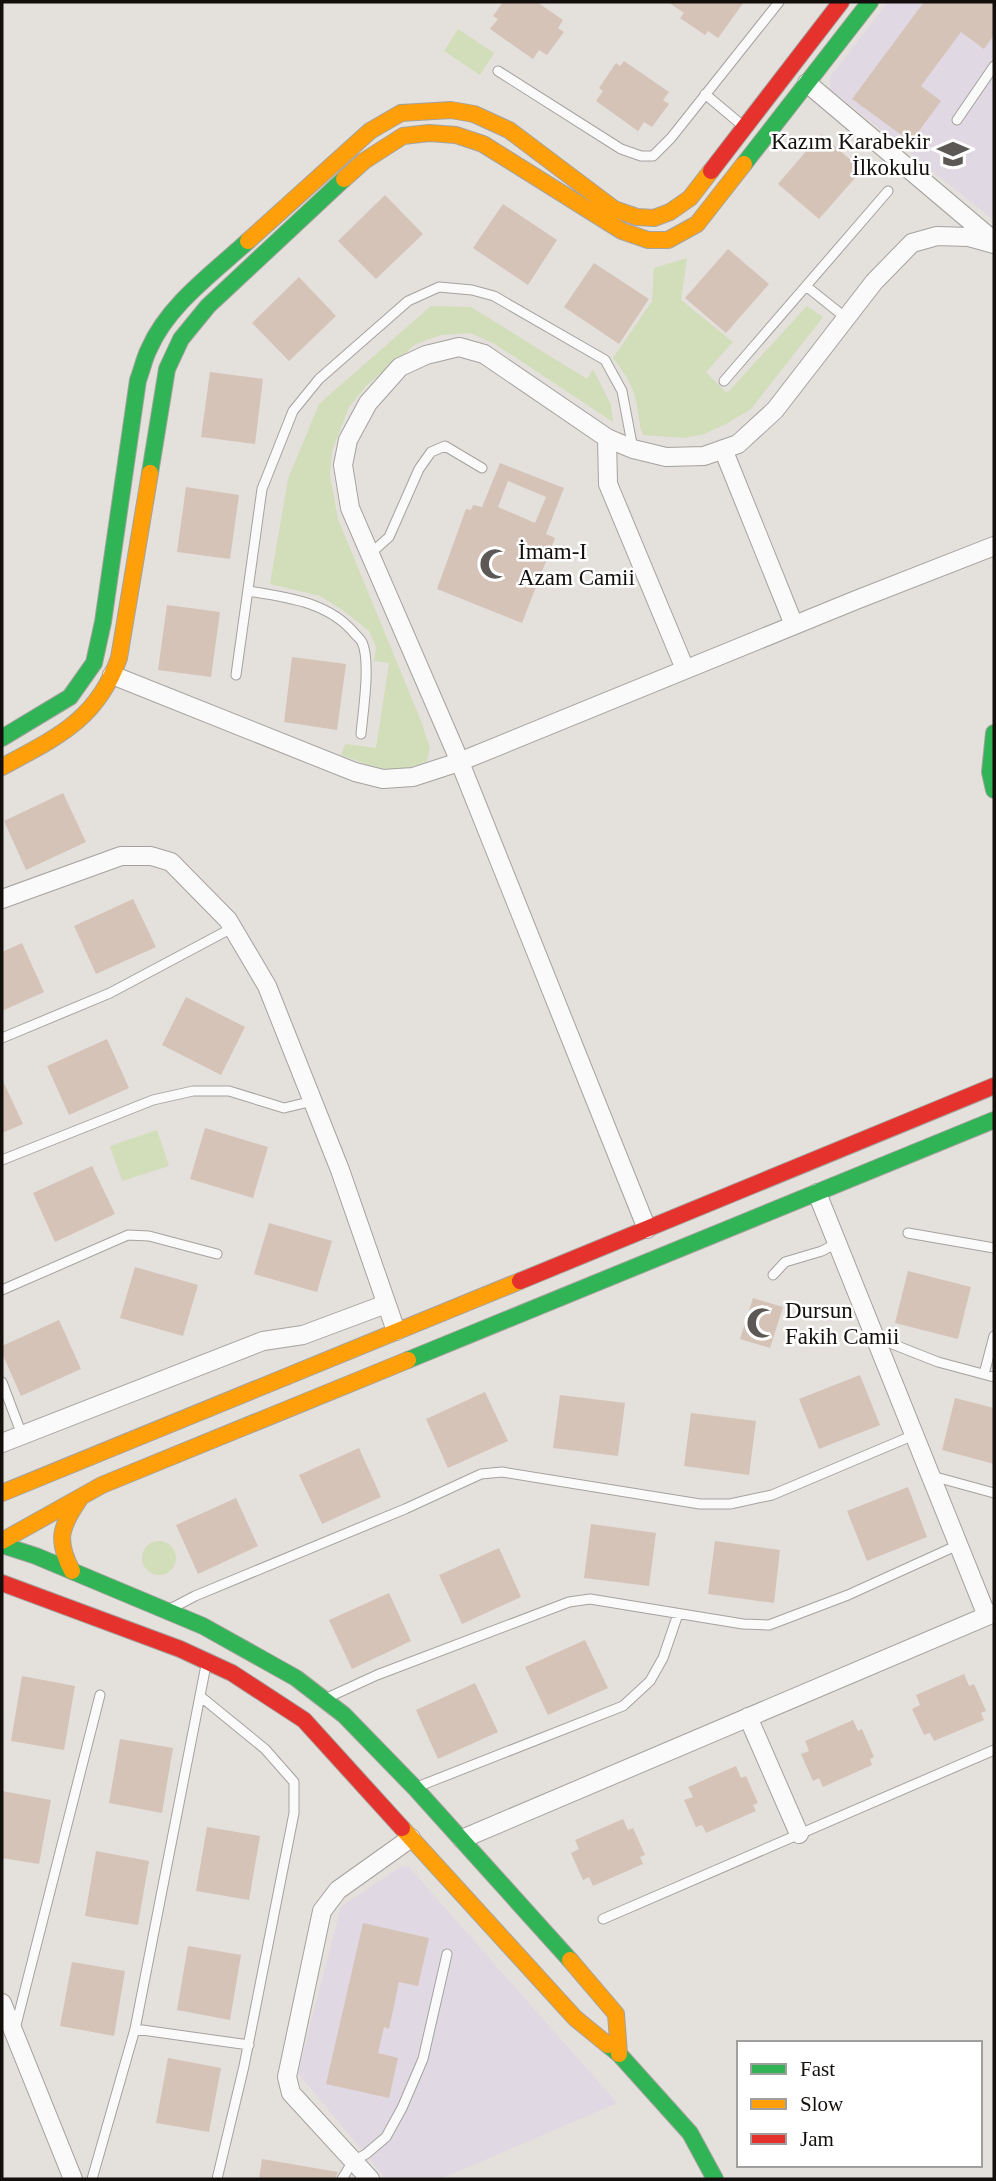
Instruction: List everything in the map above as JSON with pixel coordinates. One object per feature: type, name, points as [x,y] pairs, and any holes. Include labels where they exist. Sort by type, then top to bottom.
[{"type":"street","points":[[2,738],[70,697],[94,663],[103,622],[138,380],[149,348],[162,326],[188,295],[370,131],[401,113],[451,110],[474,114],[509,130],[614,209],[634,217],[653,220],[673,212],[690,198],[841,2]]},
{"type":"street","points":[[2,767],[61,735],[90,709],[108,684],[120,658],[167,369],[181,340],[208,306],[364,161],[403,136],[429,133],[456,135],[483,144],[622,231],[648,240],[668,240],[698,224],[870,2]]},
{"type":"street","points":[[807,83],[994,243]]},
{"type":"street","points":[[647,1228],[460,762],[350,508],[343,465],[348,440],[368,403],[400,366],[425,355],[459,347],[484,354],[607,438],[633,449],[666,457],[704,456],[737,444],[775,410],[874,282],[912,243],[937,236],[969,237],[994,243]]},
{"type":"street","points":[[607,438],[608,484],[685,669]]},
{"type":"street","points":[[723,449],[794,625]]},
{"type":"street","points":[[112,676],[355,772],[383,779],[413,778],[460,762],[994,546]]},
{"type":"street","points":[[994,733],[990,772],[994,790]]},
{"type":"street","points":[[2,898],[121,856],[151,856],[171,862],[228,920],[267,986],[340,1170],[396,1331]]},
{"type":"street","points":[[2,1493],[994,1086]]},
{"type":"street","points":[[2,1543],[102,1485],[994,1121]]},
{"type":"street","points":[[462,1839],[990,1614],[958,1545],[817,1193]]},
{"type":"street","points":[[2,1443],[263,1341],[303,1335],[386,1304]]},
{"type":"street","points":[[72,1571],[63,1555],[61,1536],[63,1522],[82,1496]]},
{"type":"street","points":[[2,1543],[203,1626],[296,1678],[344,1714],[462,1839],[616,2014],[619,2054]]},
{"type":"street","points":[[2,1583],[180,1649],[232,1673],[304,1720],[575,2018],[619,2054],[690,2133],[715,2179]]},
{"type":"street","points":[[748,1717],[799,1835]]},
{"type":"street","points":[[370,2179],[291,2093],[288,2077],[322,1911],[338,1890],[411,1838]]},
{"type":"street","points":[[2,2003],[73,2179]]},
{"type":"lane","points":[[498,71],[621,149],[641,156],[653,156],[671,138],[779,2]]},
{"type":"lane","points":[[957,120],[994,65]]},
{"type":"lane","points":[[705,94],[744,127]]},
{"type":"lane","points":[[724,381],[888,191]]},
{"type":"lane","points":[[806,286],[846,318]]},
{"type":"lane","points":[[236,675],[262,489],[293,411],[319,379],[408,301],[439,287],[472,290],[494,296],[605,360],[622,391],[633,449]]},
{"type":"lane","points":[[370,554],[388,537],[419,469],[431,452],[445,446],[482,468]]},
{"type":"lane","points":[[248,590],[296,599],[320,607],[346,623],[362,642],[366,664],[362,734]]},
{"type":"lane","points":[[2,1038],[110,993],[232,928]]},
{"type":"lane","points":[[2,1160],[153,1100],[193,1091],[229,1091],[284,1108],[313,1101]]},
{"type":"lane","points":[[908,1233],[994,1248]]},
{"type":"lane","points":[[2,1290],[128,1236],[149,1236],[217,1254]]},
{"type":"lane","points":[[773,1275],[785,1262],[822,1251],[837,1243]]},
{"type":"lane","points":[[984,1374],[994,1336]]},
{"type":"lane","points":[[875,1337],[938,1362],[994,1377]]},
{"type":"lane","points":[[2,1382],[22,1435]]},
{"type":"lane","points":[[167,1611],[195,1596],[405,1509],[481,1474],[502,1472],[700,1504],[730,1504],[772,1495],[914,1435]]},
{"type":"lane","points":[[931,1476],[994,1493]]},
{"type":"lane","points":[[324,1699],[377,1675],[569,1602],[590,1599],[743,1624],[769,1625],[848,1595],[958,1545]]},
{"type":"lane","points":[[415,1788],[623,1706],[650,1681],[663,1658],[678,1614]]},
{"type":"lane","points":[[92,2179],[135,2029],[207,1662]]},
{"type":"lane","points":[[14,2033],[100,1695]]},
{"type":"lane","points":[[200,1696],[265,1749],[294,1782],[294,1813],[249,2045],[217,2179]]},
{"type":"lane","points":[[603,1919],[994,1750]]},
{"type":"lane","points":[[342,2179],[353,2161],[386,2137],[402,2108],[423,2059],[447,1954]]},
{"type":"lane","points":[[135,2029],[249,2045]]},
{"type":"shaded area","name":"Kazım Karabekir İlkokulu","points":[[888,2],[994,2],[994,220],[830,89],[830,77]]},
{"type":"shaded area","points":[[408,1866],[617,2103],[440,2179],[386,2179],[298,2073],[341,1907],[400,1867]]},
{"type":"green space","points":[[458,29],[494,53],[480,75],[444,51]]},
{"type":"green space","points":[[687,258],[681,300],[733,342],[706,372],[727,393],[807,306],[823,317],[751,409],[704,434],[685,438],[643,435],[634,393],[613,358],[652,301],[654,268]]},
{"type":"green space","points":[[431,306],[471,307],[587,379],[593,369],[611,405],[613,422],[495,344],[470,333],[441,335],[416,344],[367,385],[349,407],[332,451],[330,475],[338,519],[430,748],[427,761],[393,769],[341,755],[345,744],[376,748],[389,663],[374,661],[376,647],[369,631],[320,596],[270,584],[288,479],[319,404]]},
{"type":"green space","points":[[157,1130],[169,1166],[122,1181],[110,1146]]},
{"type":"green space","points":[[159,1541],[171,1546],[176,1558],[171,1570],[159,1575],[147,1570],[142,1558],[147,1546]]},
{"type":"building","points":[[503,2],[537,2],[563,20],[558,28],[564,32],[547,55],[539,50],[533,59],[490,29],[498,19],[493,16]]},
{"type":"building","points":[[668,2],[744,2],[718,38],[708,31],[705,35],[680,18],[684,13]]},
{"type":"building","points":[[924,2],[994,2],[994,35],[984,49],[961,32],[921,86],[941,101],[911,142],[852,99]]},
{"type":"building","points":[[624,61],[669,92],[663,100],[669,104],[652,127],[644,122],[638,131],[596,101],[603,91],[599,88],[616,63],[620,66]]},
{"type":"building","points":[[821,134],[862,170],[819,219],[778,184]]},
{"type":"building","points":[[385,195],[423,234],[376,279],[338,241]]},
{"type":"building","points":[[503,204],[557,240],[528,285],[473,248]]},
{"type":"building","points":[[728,249],[769,284],[726,333],[685,298]]},
{"type":"building","points":[[594,263],[649,299],[619,344],[564,307]]},
{"type":"building","points":[[299,277],[336,316],[289,361],[252,323]]},
{"type":"building","points":[[210,372],[263,379],[255,444],[201,437]]},
{"type":"building","name":"İmam-I Azam Camii","points":[[500,463],[564,488],[546,534],[555,538],[522,623],[437,589],[466,509],[471,510],[473,505],[482,507]],"holes":[[[508,481],[546,497],[535,523],[498,507]]]},
{"type":"building","points":[[186,487],[239,495],[230,559],[177,552]]},
{"type":"building","points":[[167,605],[220,612],[211,677],[158,670]]},
{"type":"building","points":[[292,657],[346,664],[337,730],[284,722]]},
{"type":"building","points":[[63,793],[86,842],[26,870],[4,821]]},
{"type":"building","points":[[133,899],[156,947],[96,974],[74,926]]},
{"type":"building","points":[[22,943],[44,992],[2,1011],[2,952]]},
{"type":"building","points":[[186,997],[245,1027],[221,1075],[162,1045]]},
{"type":"building","points":[[107,1039],[129,1088],[69,1115],[47,1066]]},
{"type":"building","points":[[2,1079],[23,1124],[2,1133]]},
{"type":"building","points":[[205,1128],[268,1147],[253,1198],[190,1179]]},
{"type":"building","points":[[92,1166],[115,1214],[55,1242],[33,1193]]},
{"type":"building","points":[[269,1223],[332,1241],[317,1292],[254,1274]]},
{"type":"building","points":[[135,1267],[198,1285],[183,1336],[120,1318]]},
{"type":"building","points":[[908,1271],[971,1287],[958,1339],[895,1323]]},
{"type":"building","name":"Dursun Fakih Camii","points":[[753,1298],[783,1307],[770,1348],[740,1339]]},
{"type":"building","points":[[59,1320],[81,1369],[21,1396],[2,1353],[2,1346]]},
{"type":"building","points":[[860,1375],[880,1425],[819,1449],[799,1399]]},
{"type":"building","points":[[485,1392],[508,1441],[448,1468],[426,1419]]},
{"type":"building","points":[[560,1395],[625,1403],[618,1456],[553,1448]]},
{"type":"building","points":[[955,1398],[994,1408],[994,1464],[942,1450]]},
{"type":"building","points":[[691,1413],[756,1421],[749,1475],[684,1466]]},
{"type":"building","points":[[359,1448],[381,1497],[322,1524],[299,1475]]},
{"type":"building","points":[[908,1487],[927,1537],[867,1561],[847,1511]]},
{"type":"building","points":[[236,1498],[258,1546],[198,1574],[176,1525]]},
{"type":"building","points":[[591,1524],[656,1533],[649,1586],[584,1578]]},
{"type":"building","points":[[715,1541],[780,1550],[774,1603],[708,1594]]},
{"type":"building","points":[[499,1548],[521,1597],[462,1624],[439,1575]]},
{"type":"building","points":[[389,1593],[411,1641],[352,1669],[329,1620]]},
{"type":"building","points":[[585,1640],[608,1688],[548,1715],[525,1667]]},
{"type":"building","points":[[964,1674],[969,1686],[974,1684],[986,1711],[981,1713],[984,1720],[934,1741],[930,1733],[924,1735],[912,1709],[920,1705],[916,1695]]},
{"type":"building","points":[[22,1676],[75,1686],[64,1750],[11,1741]]},
{"type":"building","points":[[475,1683],[498,1732],[438,1759],[416,1710]]},
{"type":"building","points":[[853,1720],[858,1731],[862,1729],[874,1757],[870,1759],[872,1765],[823,1787],[819,1778],[813,1781],[801,1754],[809,1751],[805,1741]]},
{"type":"building","points":[[120,1739],[173,1748],[162,1813],[109,1803]]},
{"type":"building","points":[[736,1766],[741,1778],[746,1776],[758,1803],[753,1805],[756,1811],[706,1833],[702,1825],[696,1827],[684,1800],[693,1797],[688,1787]]},
{"type":"building","points":[[2,1791],[51,1800],[39,1864],[2,1858]]},
{"type":"building","points":[[623,1819],[628,1830],[633,1828],[645,1855],[640,1857],[643,1864],[593,1886],[589,1877],[583,1880],[571,1853],[579,1849],[575,1840]]},
{"type":"building","points":[[207,1827],[260,1836],[249,1900],[196,1891]]},
{"type":"building","points":[[96,1851],[149,1861],[138,1925],[85,1916]]},
{"type":"building","points":[[363,1923],[429,1938],[418,1986],[399,1982],[389,2029],[384,2027],[378,2053],[398,2058],[389,2098],[326,2084]]},
{"type":"building","points":[[188,1946],[241,1955],[230,2020],[177,2010]]},
{"type":"building","points":[[72,1962],[125,1971],[114,2036],[60,2026]]},
{"type":"building","points":[[168,2058],[221,2068],[209,2132],[156,2123]]},
{"type":"building","points":[[262,2159],[338,2172],[335,2179],[259,2179]]},
{"type":"traffic: fast","points":[[744,164],[870,2]]},
{"type":"traffic: fast","points":[[150,473],[167,369],[181,339],[208,306],[344,179]]},
{"type":"traffic: fast","points":[[2,738],[70,697],[94,663],[103,622],[138,380],[146,357],[157,333],[179,304],[248,241]]},
{"type":"traffic: fast","points":[[994,733],[990,772],[994,790]]},
{"type":"traffic: fast","points":[[408,1360],[994,1120]]},
{"type":"traffic: fast","points":[[2,1545],[36,1556],[203,1626],[296,1678],[344,1715],[415,1788],[570,1960]]},
{"type":"traffic: fast","points":[[608,2045],[690,2133],[715,2179]]},
{"type":"traffic: slow","points":[[248,241],[370,131],[401,113],[451,110],[474,114],[509,130],[614,209],[637,217],[654,218],[670,212],[690,198],[711,171]]},
{"type":"traffic: slow","points":[[344,179],[364,161],[403,136],[429,133],[456,135],[483,144],[622,231],[648,240],[668,240],[697,224],[744,164]]},
{"type":"traffic: slow","points":[[2,767],[73,724],[87,712],[110,679],[119,658],[150,473]]},
{"type":"traffic: slow","points":[[2,1493],[520,1281]]},
{"type":"traffic: slow","points":[[2,1541],[102,1485],[408,1360]]},
{"type":"traffic: slow","points":[[72,1571],[64,1551],[62,1534],[79,1500]]},
{"type":"traffic: slow","points":[[402,1828],[575,2018],[608,2045]]},
{"type":"traffic: slow","points":[[570,1960],[616,2014],[619,2054]]},
{"type":"traffic: jam","points":[[711,171],[841,2]]},
{"type":"traffic: jam","points":[[520,1281],[994,1086]]},
{"type":"traffic: jam","points":[[2,1583],[180,1649],[232,1673],[304,1720],[402,1828]]},
{"type":"place","name":"Kazım Karabekir İlkokulu","points":[[953,154]]},
{"type":"place","name":"İmam-I Azam Camii","points":[[495,564]]},
{"type":"place","name":"Dursun Fakih Camii","points":[[762,1323]]}]
